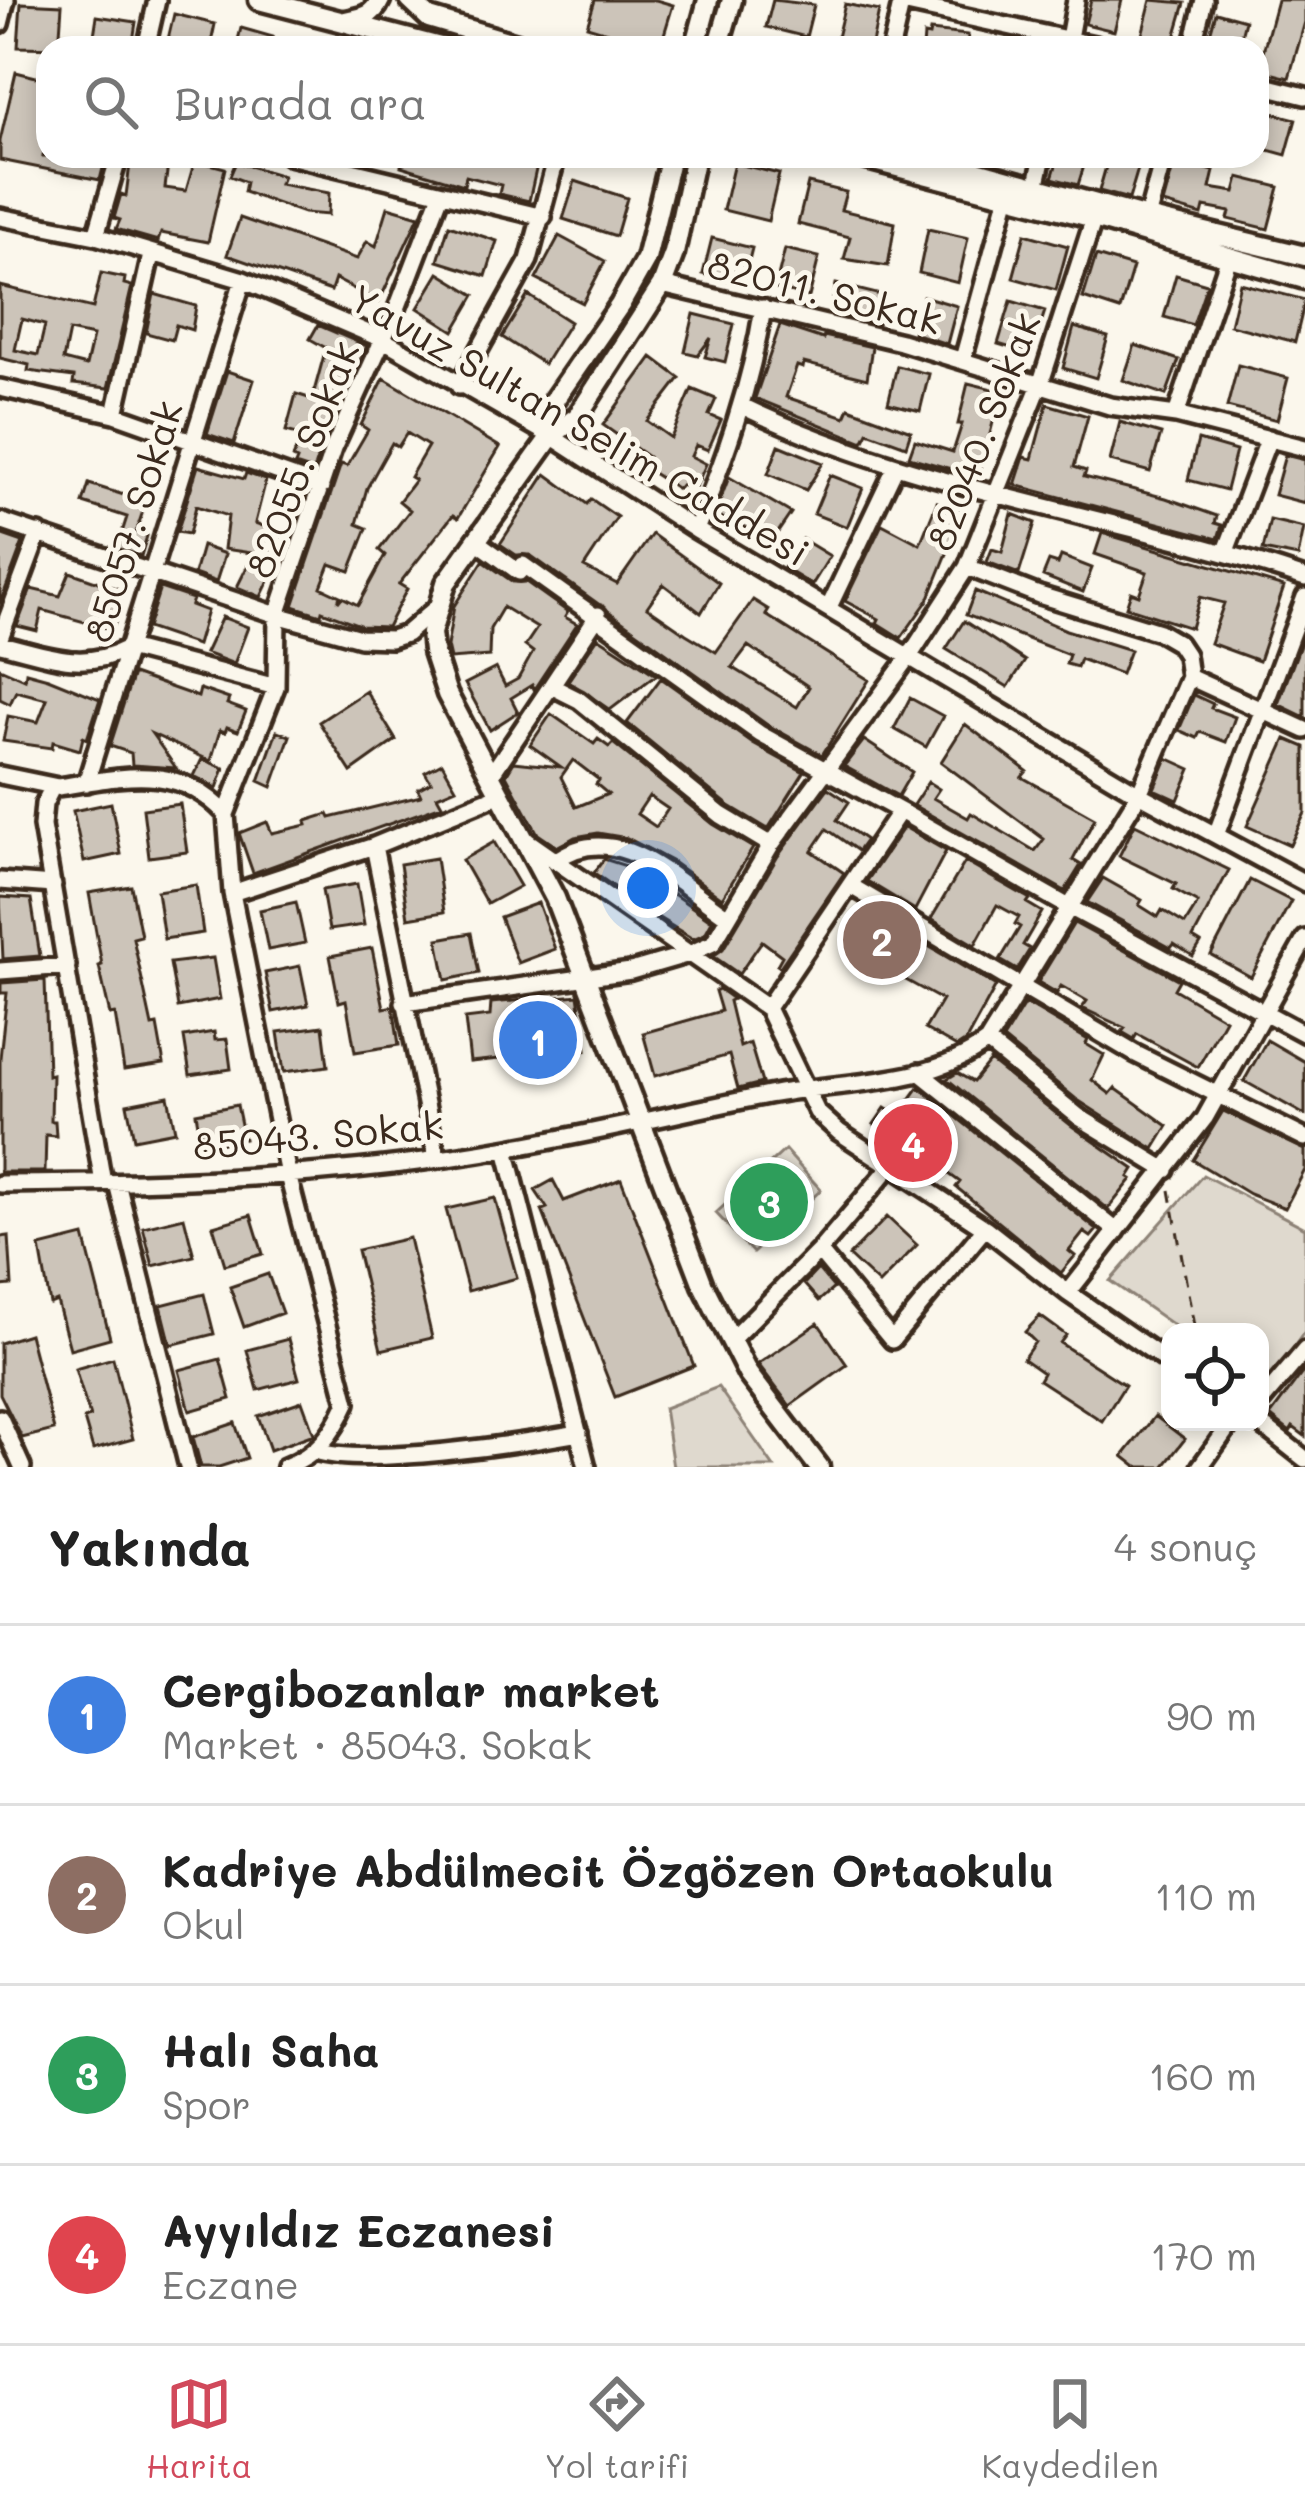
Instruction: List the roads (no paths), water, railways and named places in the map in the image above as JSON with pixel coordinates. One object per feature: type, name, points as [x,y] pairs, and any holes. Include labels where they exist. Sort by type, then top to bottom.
[{"type":"main road","points":[[259,0],[398,36]]},
{"type":"main road","points":[[340,21],[363,18],[376,10],[380,0]]},
{"type":"main road","points":[[410,0],[430,18],[490,36]]},
{"type":"main road","points":[[698,36],[708,0]]},
{"type":"main road","points":[[722,36],[732,0]]},
{"type":"main road","points":[[551,436],[553,402],[646,259],[669,168]]},
{"type":"main road","points":[[692,168],[662,285],[577,417],[551,436],[446,583],[431,633],[437,667],[555,898],[703,1286],[748,1374],[819,1467]]},
{"type":"main road","points":[[902,168],[1305,278]]},
{"type":"main road","points":[[965,168],[1305,256]]},
{"type":"street","points":[[0,24],[6,0]]},
{"type":"street","points":[[149,36],[157,0]]},
{"type":"street","points":[[1069,36],[1076,0]]},
{"type":"street","points":[[1195,36],[1204,0]]},
{"type":"street","points":[[894,36],[902,2],[1040,36]]},
{"type":"street","points":[[1269,87],[1305,96]]},
{"type":"street","points":[[96,236],[116,168]]},
{"type":"street","points":[[337,168],[543,218]]},
{"type":"street","points":[[459,386],[529,260],[554,168]]},
{"type":"street","points":[[1036,188],[1040,168]]},
{"type":"street","points":[[1147,218],[1161,168]]},
{"type":"street","name":"82055. Sokak","points":[[276,687],[277,615],[321,487],[441,194]]},
{"type":"street","points":[[963,359],[1008,195]]},
{"type":"street","name":"Yavuz Sultan Selim Caddesi","points":[[0,217],[96,236],[243,280],[382,339],[551,436],[696,530],[1139,794],[1305,883]]},
{"type":"street","name":"82040. Sokak","points":[[689,954],[713,943],[771,845],[909,657],[967,567],[1041,382],[1094,218]]},
{"type":"street","points":[[116,414],[151,255]]},
{"type":"street","points":[[1176,415],[1229,257]]},
{"type":"street","name":"85057. Sokak","points":[[86,782],[243,280]]},
{"type":"street","name":"82011. Sokak","points":[[662,285],[963,359],[1110,406],[1176,415],[1305,448]]},
{"type":"street","points":[[696,530],[753,371],[764,308]]},
{"type":"street","points":[[0,388],[116,414],[321,487]]},
{"type":"street","points":[[742,406],[793,430],[896,466],[1226,551],[1305,578]]},
{"type":"street","points":[[1226,551],[1269,438]]},
{"type":"street","points":[[829,608],[896,466]]},
{"type":"street","points":[[0,520],[277,615],[360,638],[392,639],[406,634],[436,608]]},
{"type":"street","points":[[39,533],[0,641],[77,662],[104,661],[128,648],[276,687],[226,814],[232,893],[288,1175],[347,1403],[336,1426],[309,1459]]},
{"type":"street","points":[[476,541],[519,572],[523,565],[598,615],[760,734],[1305,1034]]},
{"type":"street","points":[[967,567],[1159,632],[1178,643],[1186,655],[1189,677],[1139,794],[987,1042],[1079,1118],[1166,1171]]},
{"type":"street","points":[[1216,835],[1305,597]]},
{"type":"street","points":[[490,776],[598,615]]},
{"type":"street","points":[[1189,677],[1305,730]]},
{"type":"street","points":[[551,686],[579,700],[721,815],[771,845]]},
{"type":"street","points":[[0,775],[58,787]]},
{"type":"street","points":[[188,1467],[110,1183],[42,826],[44,803],[52,788],[122,777],[179,780],[204,791],[226,814]]},
{"type":"street","points":[[232,893],[374,846],[501,794]]},
{"type":"street","points":[[767,1008],[900,811]]},
{"type":"street","points":[[524,838],[767,1008],[817,1112],[839,1132],[985,1228],[1161,1358]]},
{"type":"street","points":[[555,861],[574,847],[594,842],[624,848],[728,917]]},
{"type":"street","points":[[374,846],[436,1158]]},
{"type":"street","points":[[0,881],[53,885]]},
{"type":"street","points":[[851,886],[1134,1053],[1305,1138]]},
{"type":"street","points":[[1068,1293],[1205,1118],[1305,939]]},
{"type":"street","points":[[404,1003],[586,979],[689,954]]},
{"type":"street","points":[[0,971],[67,966]]},
{"type":"street","name":"85043. Sokak","points":[[0,1184],[288,1175],[506,1149],[806,1089],[920,1072],[968,1057],[987,1042]]},
{"type":"street","points":[[920,1072],[1117,1231]]},
{"type":"street","points":[[506,1149],[587,1467]]},
{"type":"street","points":[[731,1340],[819,1250],[891,1166]]},
{"type":"street","points":[[819,1250],[892,1340],[985,1228]]},
{"type":"street","points":[[1269,1392],[1305,1350]]},
{"type":"street","points":[[0,1418],[22,1467]]},
{"type":"street","points":[[1200,1467],[1226,1431]]},
{"type":"street","points":[[1269,1431],[1305,1459]]},
{"type":"street","points":[[285,1467],[309,1459],[371,1461],[579,1433]]},
{"type":"place","name":"Kadriye Abdülmecit Özgözen Ortaokulu","points":[[882,940]]},
{"type":"place","name":"Cergibozanlar market","points":[[538,1040]]},
{"type":"place","name":"Ayyıldız Eczanesi","points":[[913,1143]]},
{"type":"place","name":"Halı Saha","points":[[769,1202]]}]
